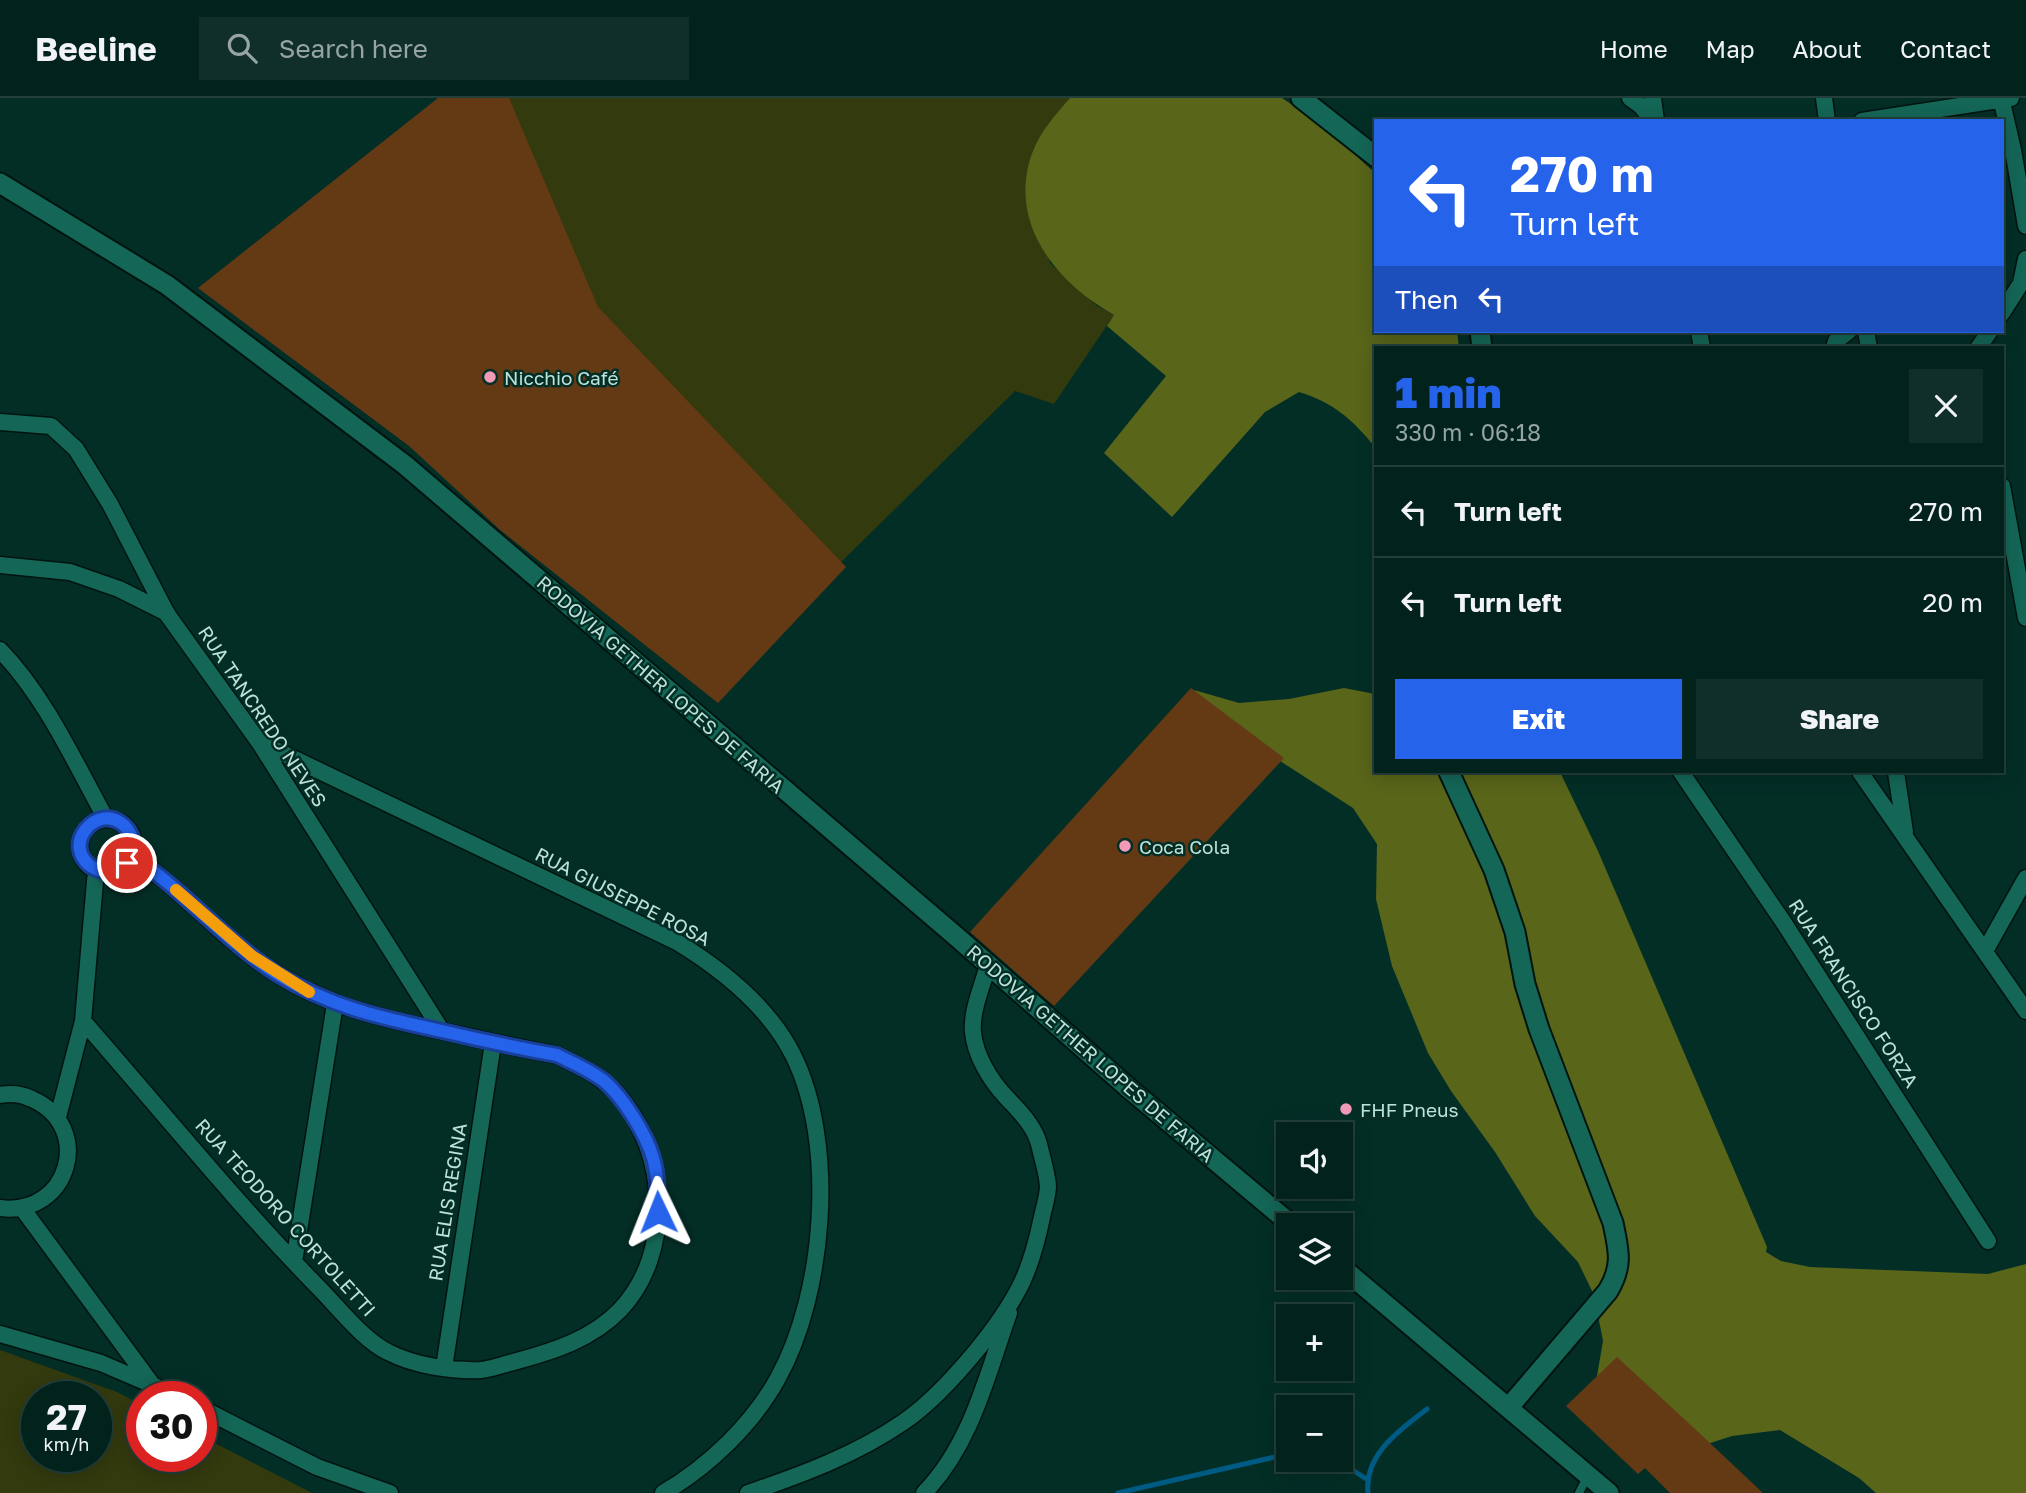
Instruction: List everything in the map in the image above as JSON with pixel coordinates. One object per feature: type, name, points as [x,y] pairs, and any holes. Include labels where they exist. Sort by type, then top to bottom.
[{"type":"street","points":[[1301,98],[1374,155]]},
{"type":"street","points":[[1630,98],[1653,119]]},
{"type":"street","points":[[1824,98],[1828,119]]},
{"type":"street","points":[[1874,119],[2005,98],[2008,152],[2026,226]]},
{"type":"street","points":[[1655,119],[1657,99]]},
{"type":"street","name":"RODOVIA GETHER LOPES DE FARIA","points":[[0,183],[167,285],[405,465],[988,964],[1054,1024],[1278,1213]]},
{"type":"street","points":[[2004,310],[2021,283],[2026,259]]},
{"type":"street","name":"RUA TANCREDO NEVES","points":[[0,422],[51,426],[76,449],[110,504],[167,614],[259,742],[442,1031]]},
{"type":"street","points":[[2004,497],[2026,618]]},
{"type":"street","points":[[0,565],[70,572],[119,589],[167,614]]},
{"type":"street","points":[[0,650],[13,663],[56,728],[106,819]]},
{"type":"street","name":"RUA GIUSEPPE ROSA","points":[[259,742],[677,942],[702,957],[743,993],[767,1016],[789,1047],[808,1092],[819,1157],[819,1218],[810,1298],[779,1377],[765,1400],[717,1452],[663,1493]]},
{"type":"street","points":[[1449,773],[1494,870],[1515,932],[1525,985],[1539,1029],[1613,1223],[1619,1259],[1617,1276],[1608,1291],[1509,1407]]},
{"type":"street","name":"RUA FRANCISCO FORZA","points":[[1682,773],[1784,923],[1987,1241]]},
{"type":"street","points":[[1861,773],[2026,1011]]},
{"type":"street","points":[[1896,773],[1905,836]]},
{"type":"street","points":[[106,819],[118,821],[130,832],[134,848],[132,856],[121,869],[113,872],[96,870],[84,859],[80,843],[87,828],[94,822],[106,819]]},
{"type":"street","name":"RUA TEODORO CORTOLETTI","points":[[83,1021],[294,1262],[385,1352],[443,1368],[482,1370],[515,1362],[552,1352],[595,1330],[619,1310],[637,1287],[657,1227],[658,1198],[653,1158],[619,1096],[604,1081],[557,1055],[371,1016],[335,1004],[286,979],[252,956],[151,869],[132,856]]},
{"type":"street","points":[[58,1117],[83,1021],[96,870]]},
{"type":"street","points":[[1985,951],[2026,878]]},
{"type":"street","points":[[924,1493],[955,1453],[976,1407],[1040,1225],[1048,1186],[1038,1141],[1027,1121],[1001,1092],[976,1047],[974,1018],[988,964]]},
{"type":"street","points":[[294,1262],[335,1004]]},
{"type":"street","name":"RUA ELIS REGINA","points":[[443,1368],[493,1043]]},
{"type":"street","points":[[0,1095],[25,1095],[43,1104],[58,1117],[66,1134],[69,1153],[65,1172],[55,1189],[40,1201],[22,1208],[0,1208]]},
{"type":"street","points":[[22,1208],[150,1381]]},
{"type":"street","points":[[1353,1277],[1509,1407],[1583,1484],[1609,1493]]},
{"type":"street","points":[[748,1493],[801,1475],[856,1450],[902,1423],[938,1393],[986,1336],[1017,1291]]},
{"type":"street","points":[[0,1334],[101,1363],[146,1381]]},
{"type":"street","points":[[217,1416],[317,1467],[390,1493]]},
{"type":"green space","points":[[484,98],[1070,98],[1034,148],[1050,263],[1097,306],[1114,315],[1054,404],[1015,391],[710,691]]},
{"type":"green space","points":[[1070,98],[1282,98],[1325,127],[1374,172],[1374,333],[1457,333],[1459,346],[1374,346],[1374,446],[1342,413],[1299,392],[1265,412],[1172,517],[1104,453],[1166,376],[1107,326],[1114,315],[1092,301],[1055,267],[1041,247],[1031,225],[1026,202],[1026,177],[1036,144],[1054,116]]},
{"type":"green space","points":[[1344,688],[1374,694],[1374,773],[1560,773],[1598,851],[1767,1247],[1766,1252],[1781,1261],[1810,1267],[1988,1274],[2026,1264],[2026,1493],[1876,1493],[1859,1478],[1780,1430],[1732,1436],[1698,1447],[1597,1376],[1603,1341],[1594,1295],[1578,1262],[1535,1216],[1495,1152],[1451,1091],[1428,1053],[1392,966],[1376,899],[1377,844],[1353,808],[1263,750],[1217,730],[1194,690],[1239,703],[1289,699]]},
{"type":"green space","points":[[0,1350],[86,1381],[21,1381],[21,1472],[112,1472],[112,1390],[126,1397],[126,1472],[217,1472],[217,1444],[312,1493],[0,1493]]},
{"type":"building","name":"Nicchio Café","points":[[438,98],[509,98],[598,307],[846,567],[718,703],[499,529],[409,446],[198,288]]},
{"type":"building","name":"Coca Cola","points":[[1191,688],[1284,758],[1054,1006],[970,932]]},
{"type":"building","points":[[1617,1357],[1763,1493],[1670,1493],[1645,1468],[1638,1474],[1566,1406]]},
{"type":"waterway","points":[[1368,1493],[1368,1479],[1378,1455],[1395,1435],[1427,1409]]},
{"type":"waterway","points":[[1118,1493],[1276,1457]]},
{"type":"waterway","points":[[1353,1470],[1368,1480]]},
{"type":"slow traffic","points":[[176,890],[252,956],[276,974],[309,992]]},
{"type":"place","name":"Nicchio Café","points":[[490,377]]},
{"type":"place","name":"Coca Cola","points":[[1125,846]]},
{"type":"place","name":"FHF Pneus","points":[[1346,1109]]},
{"type":"route","points":[[127,863],[113,872],[96,870],[89,866],[84,859],[80,843],[87,828],[101,819],[118,821],[125,825],[133,840],[132,856],[151,869],[252,956],[276,974],[304,989],[335,1004],[371,1016],[557,1055],[604,1081],[619,1096],[631,1114],[653,1158],[658,1212]]}]
